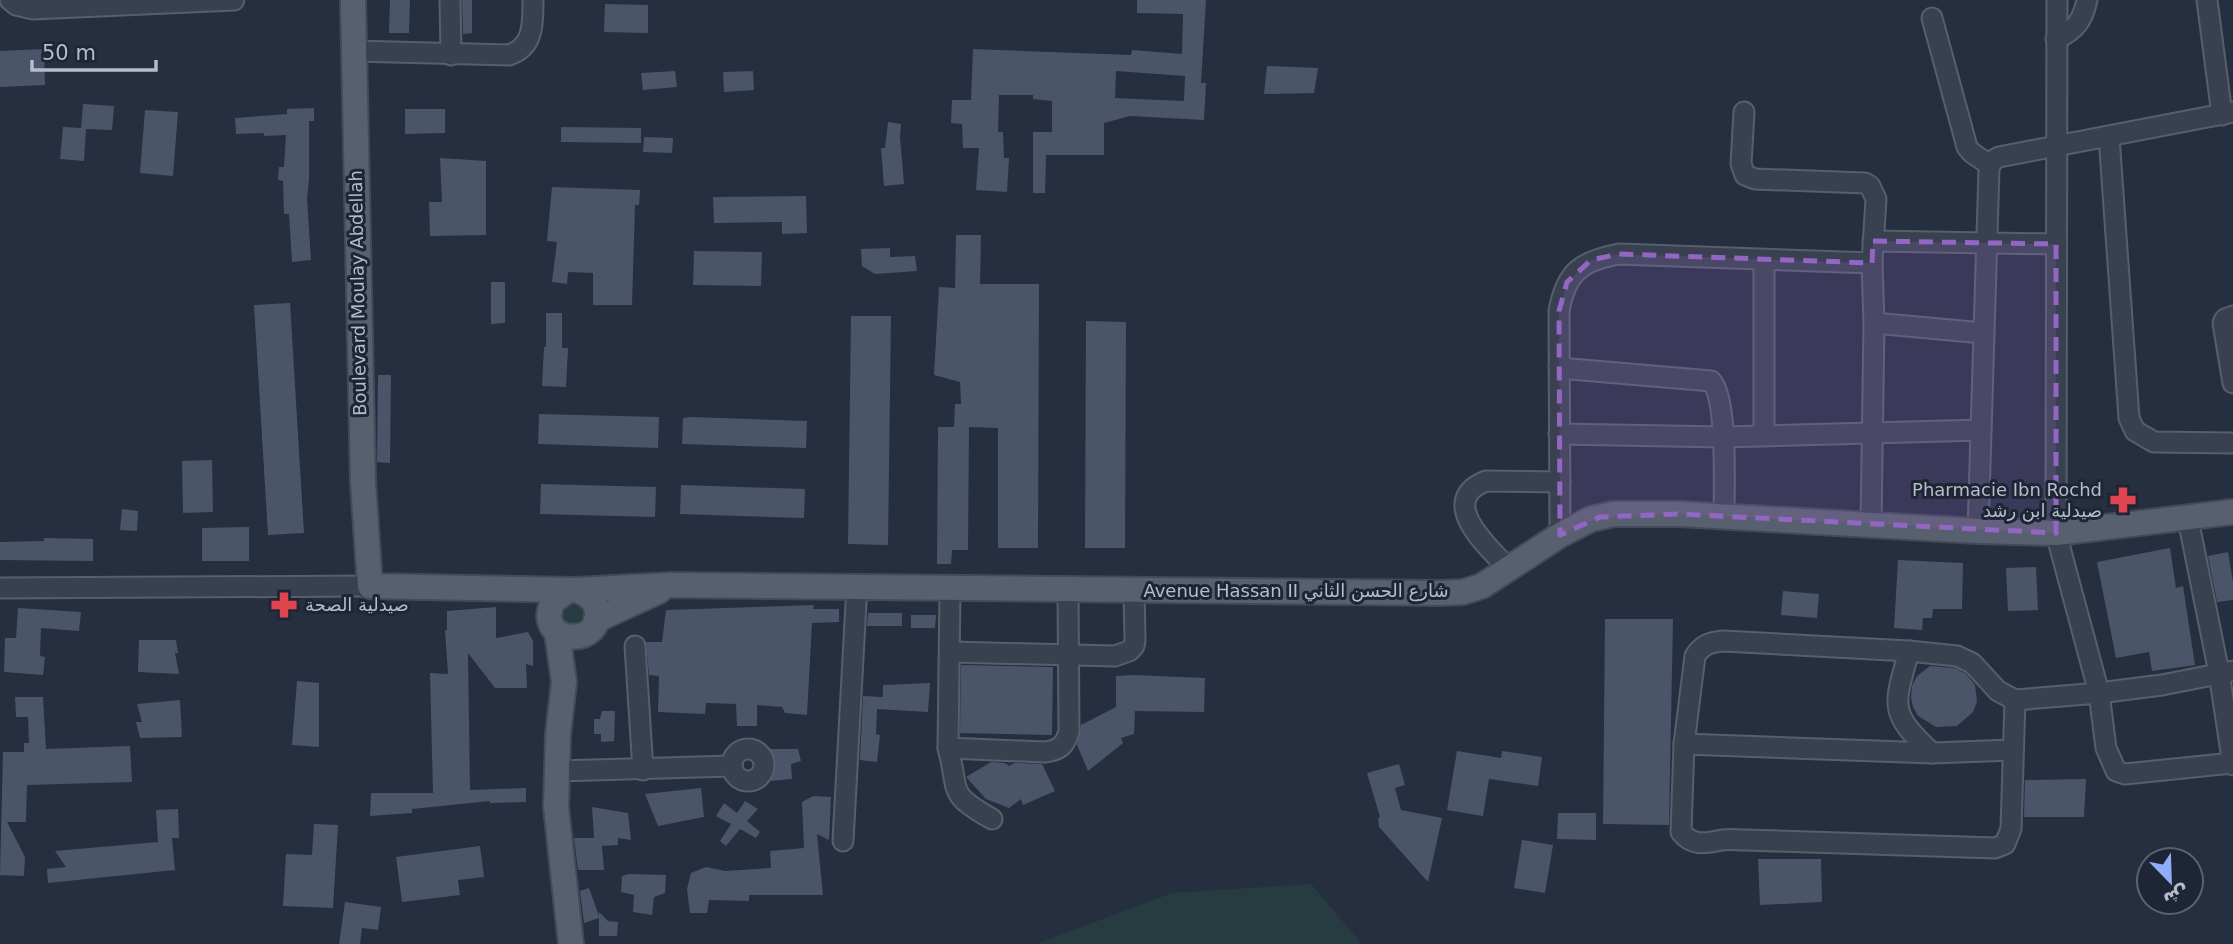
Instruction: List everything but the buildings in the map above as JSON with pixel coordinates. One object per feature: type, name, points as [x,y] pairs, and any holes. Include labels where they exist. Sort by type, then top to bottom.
[{"type":"main road","name":"Boulevard Moulay Abdellah","points":[[353,0],[363,482],[370,586]]},
{"type":"main road","name":"Avenue Hassan II شارع الحسن الثاني","points":[[370,586],[499,587],[571,591],[672,585],[857,585],[1134,591],[1440,593],[1472,590],[1560,535],[1591,519],[1614,514],[2056,533],[2233,512]]},
{"type":"main road","name":"Avenue Hassan II شارع الحسن الثاني","points":[[594,624],[672,585]]},
{"type":"main road","points":[[499,587],[563,636],[582,636],[594,624]]},
{"type":"main road","points":[[564,682],[594,624],[596,607],[588,595],[571,591],[559,594],[550,608],[564,682],[557,771],[559,850],[571,944]]},
{"type":"street","points":[[10,0],[16,5],[33,9],[233,0]]},
{"type":"street","points":[[450,0],[451,55]]},
{"type":"street","points":[[354,51],[502,56],[517,52],[527,44],[530,36],[533,0]]},
{"type":"street","points":[[2057,0],[2056,533],[2099,693],[2106,748],[2116,771],[2126,774],[2233,764],[2226,672],[2188,519]]},
{"type":"street","points":[[2056,39],[2071,33],[2079,22],[2087,0]]},
{"type":"street","points":[[1978,531],[1990,165],[1999,157],[2227,114],[2207,0]]},
{"type":"street","points":[[1933,18],[1968,147],[1972,153],[1990,165]]},
{"type":"street","points":[[1744,112],[1741,164],[1745,175],[1765,180],[1865,183],[1870,186],[1876,199],[1872,263],[1874,323],[1871,525]]},
{"type":"street","points":[[2109,137],[2129,418],[2134,431],[2154,442],[2233,443]]},
{"type":"street","points":[[1873,241],[2056,244]]},
{"type":"street","points":[[1560,535],[1559,311],[1561,295],[1578,269],[1591,260],[1619,254],[1872,263]]},
{"type":"street","points":[[1764,260],[1764,435]]},
{"type":"street","points":[[2233,316],[2225,319],[2223,323],[2233,383]]},
{"type":"street","points":[[1874,323],[1983,333]]},
{"type":"street","points":[[1559,368],[1711,381],[1719,397],[1723,437],[1724,517]]},
{"type":"street","points":[[1559,435],[1723,437],[1981,430]]},
{"type":"street","points":[[1509,569],[1470,525],[1466,512],[1467,495],[1477,485],[1486,481],[1560,482]]},
{"type":"street","points":[[843,841],[857,585]]},
{"type":"street","points":[[0,588],[370,586]]},
{"type":"street","points":[[950,588],[948,748],[957,793],[963,801],[992,819]]},
{"type":"street","points":[[948,748],[1045,752],[1058,750],[1064,745],[1069,732],[1068,590]]},
{"type":"street","points":[[951,652],[1115,656],[1134,646],[1134,591]]},
{"type":"street","points":[[2015,700],[2011,830],[2006,844],[1995,848],[1735,840],[1706,844],[1687,840],[1682,832],[1684,744],[1695,656],[1701,647],[1712,642],[1909,651],[1957,656],[1972,663],[1998,691],[2015,700],[2162,685],[2226,672]]},
{"type":"street","points":[[635,646],[643,770]]},
{"type":"street","points":[[1909,651],[1896,696],[1898,711],[1904,725],[1931,753]]},
{"type":"street","points":[[1684,744],[1931,753],[2013,750]]},
{"type":"street","points":[[557,771],[732,766]]},
{"type":"highlighted area","points":[[1873,241],[2056,244],[2056,533],[1679,514],[1600,517],[1560,535],[1559,311],[1567,282],[1591,260],[1619,254],[1872,263]]},
{"type":"green space","points":[[571,604],[583,606],[587,613],[581,628],[562,621],[561,613]]},
{"type":"green space","points":[[1311,884],[1362,944],[1036,944],[1172,893]]},
{"type":"place","name":"Pharmacie Ibn Rochd صيدلية ابن رشد","points":[[2123,500]]},
{"type":"place","name":"صيدلية الصحة","points":[[284,605]]}]
